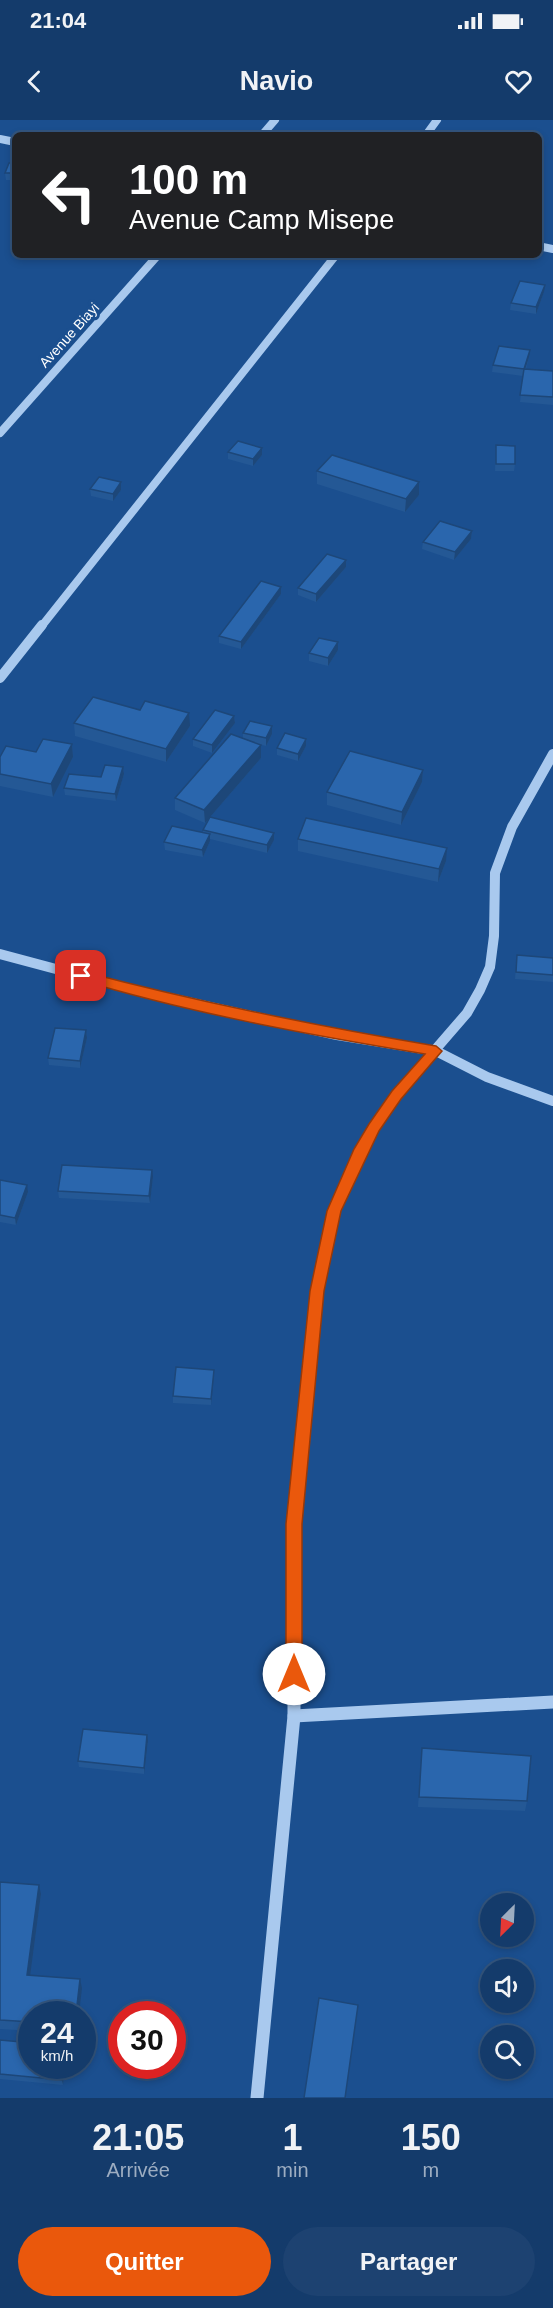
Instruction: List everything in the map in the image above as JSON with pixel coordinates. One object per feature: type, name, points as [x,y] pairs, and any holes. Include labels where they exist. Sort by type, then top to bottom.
[{"type":"street","points":[[265,132],[275,120]]},
{"type":"street","name":"Avenue Biayi","points":[[0,433],[155,258]]},
{"type":"street","points":[[0,678],[334,258]]},
{"type":"street","points":[[257,2098],[294,1716],[294,1524],[317,1291],[334,1211],[361,1149],[374,1128],[396,1095],[436,1051],[466,1013],[480,990],[490,967],[494,936],[495,873],[512,827],[553,754]]},
{"type":"street","points":[[0,954],[142,992],[337,1035],[436,1051],[496,1081],[553,1101]]},
{"type":"street","points":[[294,1716],[553,1702]]},
{"type":"building","points":[[9,163],[12,163],[12,173],[5,173]]},
{"type":"building","points":[[520,281],[545,285],[536,307],[511,303]]},
{"type":"building","points":[[499,346],[530,350],[524,369],[493,365]]},
{"type":"building","points":[[524,369],[553,371],[553,397],[520,395]]},
{"type":"building","points":[[238,441],[262,448],[253,459],[228,452]]},
{"type":"building","points":[[496,445],[515,446],[515,464],[496,464]]},
{"type":"building","points":[[332,455],[419,482],[406,499],[317,471]]},
{"type":"building","points":[[99,477],[121,482],[113,494],[90,489]]},
{"type":"building","points":[[440,521],[472,531],[455,552],[423,542]]},
{"type":"building","points":[[327,554],[346,560],[316,594],[298,588]]},
{"type":"building","points":[[261,581],[281,587],[241,642],[219,636]]},
{"type":"building","points":[[319,638],[338,642],[328,658],[309,653]]},
{"type":"building","points":[[93,697],[140,710],[145,701],[189,713],[166,749],[74,723]]},
{"type":"building","points":[[215,710],[234,716],[212,745],[193,739]]},
{"type":"building","points":[[250,721],[272,726],[266,738],[243,733]]},
{"type":"building","points":[[285,733],[306,739],[298,754],[277,748]]},
{"type":"building","points":[[231,734],[261,745],[204,810],[175,798]]},
{"type":"building","points":[[43,739],[72,744],[51,784],[0,774],[0,757],[6,746],[36,752]]},
{"type":"building","points":[[350,751],[423,770],[402,812],[327,792]]},
{"type":"building","points":[[105,765],[123,767],[115,794],[64,788],[69,774],[101,777]]},
{"type":"building","points":[[210,817],[274,833],[267,845],[203,830]]},
{"type":"building","points":[[306,818],[447,848],[439,869],[298,839]]},
{"type":"building","points":[[172,826],[210,834],[202,850],[164,842]]},
{"type":"building","points":[[517,955],[553,958],[553,975],[516,972]]},
{"type":"building","points":[[55,1028],[86,1030],[80,1061],[48,1058]]},
{"type":"building","points":[[62,1165],[152,1170],[149,1196],[58,1191]]},
{"type":"building","points":[[0,1180],[27,1185],[15,1218],[0,1215]]},
{"type":"building","points":[[176,1367],[214,1370],[211,1399],[173,1396]]},
{"type":"building","points":[[83,1729],[147,1735],[144,1768],[78,1761]]},
{"type":"building","points":[[422,1748],[531,1756],[527,1801],[419,1797]]},
{"type":"building","points":[[0,1882],[39,1885],[27,1975],[80,1979],[77,2001],[18,2001],[18,2021],[0,2020]]},
{"type":"building","points":[[319,1998],[358,2005],[345,2098],[304,2098]]},
{"type":"building","points":[[0,2040],[18,2042],[18,2076],[0,2074]]},
{"type":"route","points":[[81,976],[142,992],[337,1035],[436,1051],[396,1095],[374,1128],[361,1149],[334,1211],[317,1291],[294,1524],[294,1674]]}]
